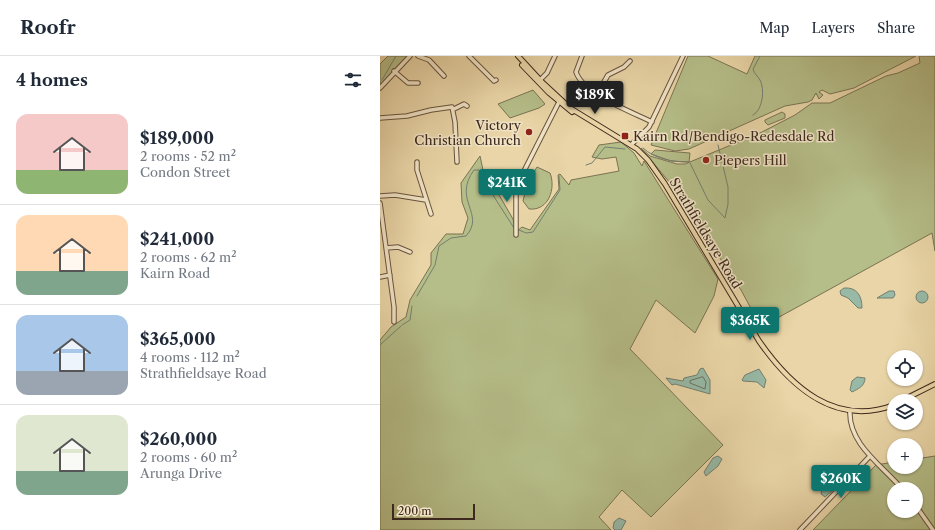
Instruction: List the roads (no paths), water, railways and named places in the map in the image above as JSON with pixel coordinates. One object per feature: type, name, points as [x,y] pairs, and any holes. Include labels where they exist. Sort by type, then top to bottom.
[{"type":"main road","points":[[516,56],[560,101]]},
{"type":"main road","points":[[516,56],[525,69],[560,101]]},
{"type":"main road","name":"Strathfieldsaye Road","points":[[560,101],[631,145],[644,156],[658,174],[748,324],[771,357],[787,374],[810,395],[833,407],[850,411],[872,410],[887,407]]},
{"type":"main road","points":[[915,394],[935,384]]},
{"type":"street","points":[[380,88],[394,71],[410,56]]},
{"type":"street","points":[[418,56],[429,60],[445,75],[441,80]]},
{"type":"street","points":[[469,56],[493,82]]},
{"type":"street","points":[[540,80],[546,74],[555,56]]},
{"type":"street","points":[[582,56],[577,68],[577,74],[597,94],[652,122]]},
{"type":"street","points":[[631,145],[652,122],[683,56]]},
{"type":"street","points":[[597,94],[608,75],[625,66],[630,61]]},
{"type":"street","points":[[394,71],[408,83],[418,83]]},
{"type":"street","points":[[516,235],[516,194],[524,171],[560,101]]},
{"type":"street","points":[[380,118],[407,116],[449,107],[454,109],[464,104],[467,106]]},
{"type":"street","points":[[454,109],[458,156],[456,163]]},
{"type":"street","points":[[417,162],[417,170],[431,214]]},
{"type":"street","points":[[380,196],[394,195],[426,200]]},
{"type":"street","points":[[380,203],[395,311],[394,322]]},
{"type":"street","points":[[386,248],[398,247],[410,252]]},
{"type":"street","points":[[380,277],[390,275]]},
{"type":"street","points":[[850,411],[856,435],[870,456],[895,482]]},
{"type":"street","points":[[800,530],[870,456]]},
{"type":"street","points":[[923,516],[933,530]]},
{"type":"water","points":[[844,288],[852,289],[858,293],[862,308],[858,308],[848,298],[841,295],[840,291]]},
{"type":"water","points":[[889,291],[894,291],[895,295],[893,298],[877,298]]},
{"type":"water","points":[[924,291],[927,292],[927,302],[920,303],[917,302],[916,295],[917,292]]},
{"type":"water","points":[[703,368],[710,380],[710,394],[675,384],[672,385],[666,378],[683,381],[684,378],[697,375],[700,369]]},
{"type":"water","points":[[759,369],[766,380],[764,388],[757,382],[742,380],[745,375]]},
{"type":"water","points":[[857,377],[865,378],[865,381],[861,387],[852,392],[850,390],[852,381]]},
{"type":"water","points":[[718,456],[722,459],[718,466],[706,476],[704,472],[713,458]]},
{"type":"water","points":[[832,482],[840,484],[825,497],[821,494],[822,488]]},
{"type":"water","points":[[619,518],[626,521],[621,530],[615,530],[613,528],[614,522]]},
{"type":"waterway","points":[[382,80],[396,56]]},
{"type":"waterway","points":[[753,115],[759,109],[763,94],[762,84],[753,69],[760,56]]},
{"type":"waterway","points":[[716,133],[717,142]]},
{"type":"waterway","points":[[690,163],[708,200],[725,218],[728,204],[728,187],[718,145]]},
{"type":"waterway","points":[[586,165],[592,163],[605,147],[625,149]]},
{"type":"waterway","points":[[643,148],[653,155],[664,159],[689,162]]},
{"type":"waterway","points":[[417,296],[435,265],[439,246],[451,238],[466,236],[471,228],[473,221],[472,213],[466,190],[468,181],[474,170],[479,170],[485,177],[491,192],[514,228]]},
{"type":"waterway","points":[[517,229],[526,233],[533,232],[560,190],[559,176]]},
{"type":"waterway","points":[[402,325],[410,320],[412,306]]},
{"type":"waterway","points":[[380,345],[401,326]]},
{"type":"place","name":"Victory Christian Church","points":[[529,132]]},
{"type":"place","name":"Kairn Rd/Bendigo-Redesdale Rd","points":[[625,136]]},
{"type":"place","name":"Piepers Hill","points":[[706,160]]}]
